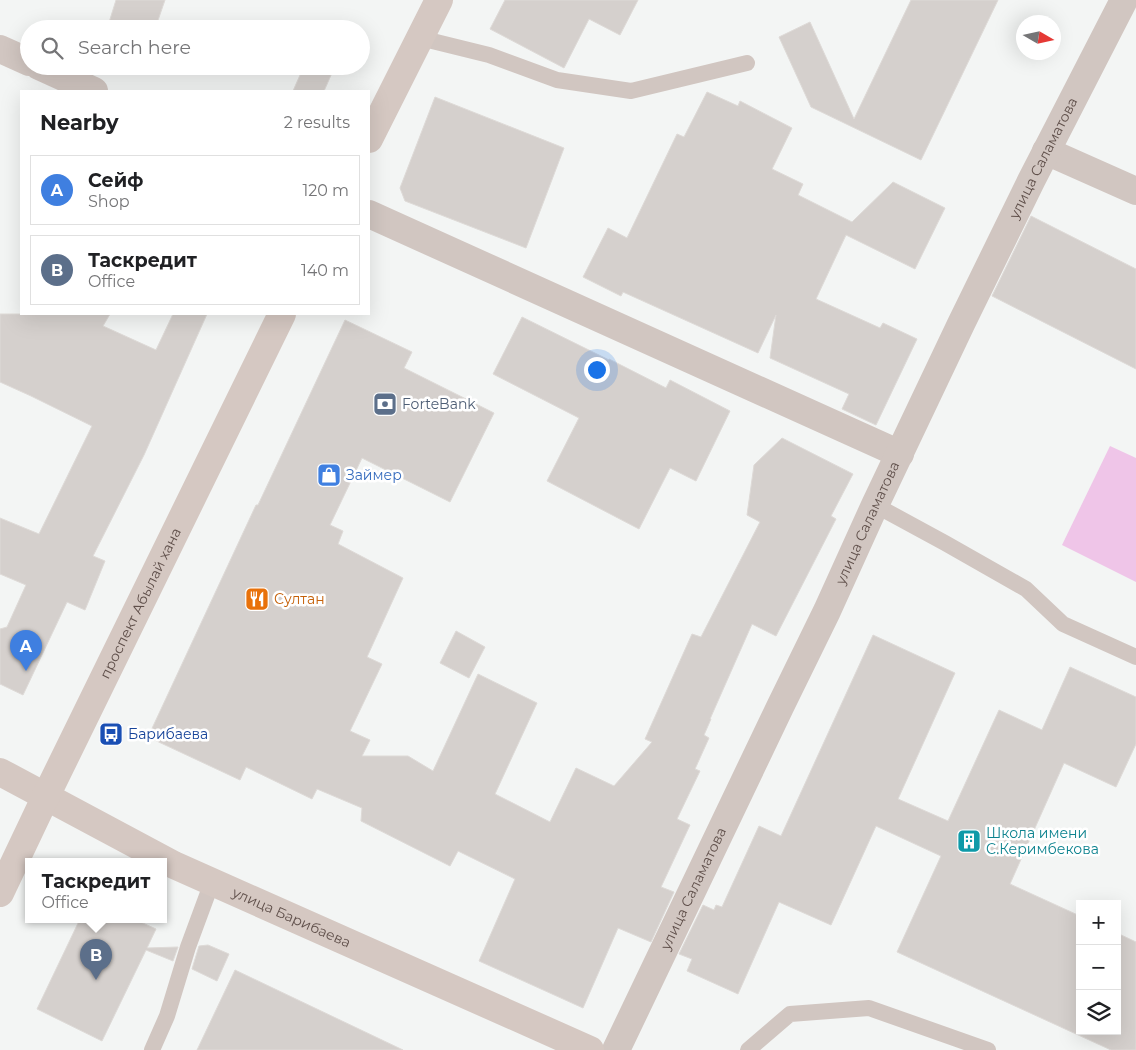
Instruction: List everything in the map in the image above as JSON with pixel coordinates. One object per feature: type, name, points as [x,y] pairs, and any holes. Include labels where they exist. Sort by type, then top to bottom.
[{"type":"main road","points":[[370,137],[439,0]]},
{"type":"main road","name":"проспект Абылай хана","points":[[0,892],[282,315]]},
{"type":"main road","name":"улица Барибаева","points":[[0,772],[161,858]]},
{"type":"main road","name":"улица Барибаева","points":[[167,861],[590,1050]]},
{"type":"street","name":"улица Саламатова","points":[[616,1050],[827,611],[961,324],[1046,151],[1124,0]]},
{"type":"street","points":[[0,49],[20,58]]},
{"type":"street","points":[[58,75],[92,90]]},
{"type":"street","points":[[1046,151],[1136,191]]},
{"type":"street","points":[[370,214],[900,454]]},
{"type":"lane","points":[[420,38],[489,55],[557,80],[632,91],[746,63]]},
{"type":"lane","points":[[875,505],[1026,589],[1063,624],[1136,657]]},
{"type":"lane","points":[[152,1050],[167,1016],[188,947],[212,882]]},
{"type":"lane","points":[[748,1050],[790,1014],[869,1008],[988,1050]]},
{"type":"shaded area","points":[[1110,446],[1136,458],[1136,582],[1062,545]]},
{"type":"building","points":[[116,0],[165,0],[158,20],[110,20]]},
{"type":"building","points":[[505,0],[638,0],[620,35],[589,19],[564,68],[490,29]]},
{"type":"building","points":[[911,0],[998,0],[921,160],[811,107],[779,37],[810,22],[854,119]]},
{"type":"building","points":[[300,75],[331,75],[324,90],[293,90]]},
{"type":"building","points":[[707,92],[738,106],[740,101],[792,128],[772,169],[803,184],[798,195],[852,222],[893,182],[945,208],[915,269],[846,235],[816,299],[880,328],[883,323],[917,339],[876,425],[842,409],[849,394],[770,358],[776,315],[758,353],[623,292],[621,296],[583,277],[608,228],[627,238],[677,134],[684,137]]},
{"type":"building","points":[[435,97],[564,148],[526,248],[405,201],[400,188]]},
{"type":"building","points":[[1031,216],[1136,269],[1136,369],[992,296]]},
{"type":"building","points":[[0,314],[109,315],[103,326],[156,350],[173,315],[207,315],[144,455],[93,556],[105,561],[85,610],[67,602],[23,695],[0,684],[0,629],[7,627],[26,585],[0,574],[0,518],[39,534],[92,426],[0,382]]},
{"type":"building","points":[[522,317],[666,388],[670,380],[730,411],[696,481],[670,468],[639,529],[547,481],[579,418],[493,374]]},
{"type":"building","points":[[345,320],[412,352],[404,368],[494,413],[450,502],[362,458],[330,525],[343,531],[338,544],[403,578],[367,657],[382,664],[350,731],[370,740],[362,756],[408,756],[433,771],[478,674],[537,703],[495,794],[550,822],[576,768],[614,786],[652,742],[645,739],[692,634],[701,637],[760,522],[747,515],[754,465],[782,438],[853,474],[831,516],[836,519],[776,636],[752,624],[710,719],[704,735],[709,738],[695,769],[700,771],[677,819],[690,825],[661,887],[674,892],[651,942],[618,928],[583,1008],[479,961],[515,879],[458,851],[450,866],[361,821],[362,808],[317,789],[312,799],[246,767],[240,780],[148,737]]},
{"type":"building","points":[[456,631],[485,647],[469,678],[440,663]]},
{"type":"building","name":"Школа имени С.Керимбекова","points":[[873,635],[955,673],[898,799],[948,821],[999,710],[1042,730],[1070,667],[1136,697],[1136,744],[1116,787],[1064,763],[1010,884],[1076,914],[1076,1034],[897,952],[941,856],[876,826],[831,925],[779,902],[738,994],[687,971],[692,959],[679,954],[703,905],[714,910],[716,905],[722,907],[759,826],[781,836]]},
{"type":"building","points":[[78,923],[143,923],[156,929],[147,948],[178,947],[173,961],[146,950],[102,1041],[37,1009]]},
{"type":"building","name":"Школа имени С.Керимбекова","points":[[1121,935],[1136,942],[1136,1050],[1111,1050],[1078,1035],[1121,1035]]},
{"type":"building","points":[[208,945],[229,954],[217,981],[192,969],[199,946]]},
{"type":"building","points":[[235,970],[403,1050],[197,1050]]},
{"type":"place","name":"ForteBank","points":[[385,404]]},
{"type":"place","name":"Займер","points":[[329,475]]},
{"type":"place","name":"Султан","points":[[257,599]]},
{"type":"place","name":"Сейф","points":[[26,671]]},
{"type":"place","name":"Барибаева","points":[[111,734]]},
{"type":"place","name":"Школа имени С.Керимбекова","points":[[969,841]]},
{"type":"place","name":"Таскредит","points":[[96,980]]}]
